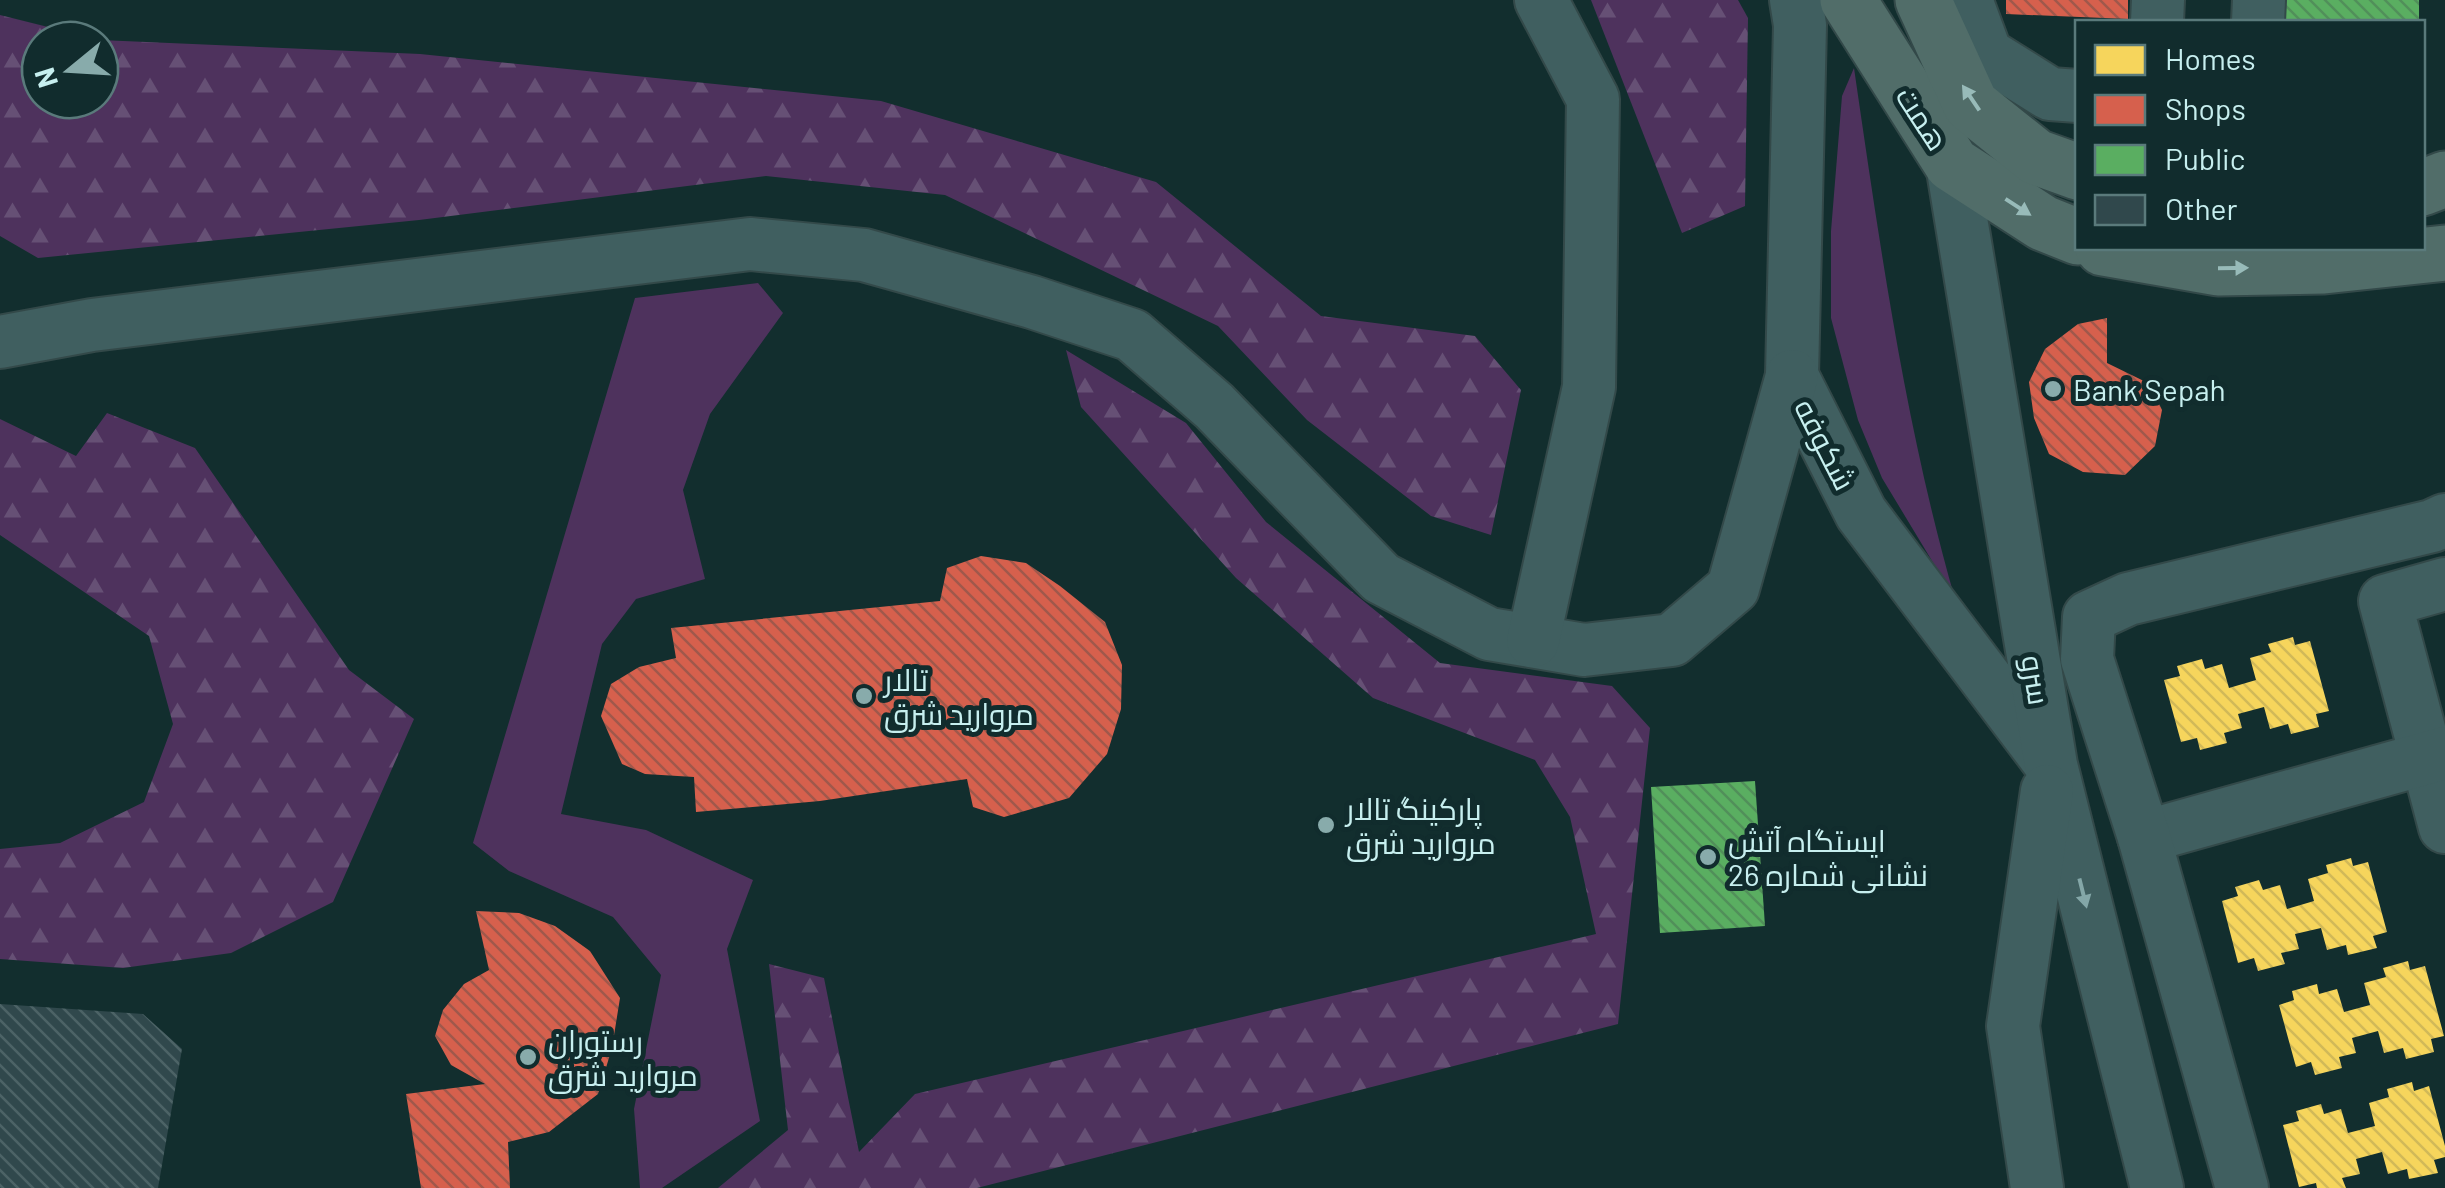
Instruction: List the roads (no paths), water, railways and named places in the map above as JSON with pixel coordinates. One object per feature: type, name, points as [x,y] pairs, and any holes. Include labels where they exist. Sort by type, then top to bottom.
[{"type":"main road","name":"همت","points":[[1848,0],[1952,164],[2043,224],[2075,236]]},
{"type":"main road","name":"همت","points":[[1923,0],[1972,105],[2036,157],[2075,171]]},
{"type":"main road","points":[[2114,250],[2218,268],[2324,266],[2445,252]]},
{"type":"street","points":[[1533,641],[1590,387],[1593,99],[1541,0]]},
{"type":"street","name":"شکوفه","points":[[1796,0],[1800,25],[1792,376],[1861,513],[2051,764]]},
{"type":"street","points":[[1966,0],[1986,54],[2050,94],[2075,96]]},
{"type":"street","name":"سرو","points":[[1952,164],[2051,764],[2157,1188]]},
{"type":"street","points":[[0,342],[92,325],[750,244],[864,255],[1032,302],[1132,335],[1214,406],[1381,578],[1490,634],[1584,650],[1672,640],[1733,588],[1792,376]]},
{"type":"street","points":[[2242,1188],[2144,837],[2086,659],[2089,617],[2128,599],[2445,520]]},
{"type":"street","points":[[2445,584],[2385,601],[2436,756],[2445,827]]},
{"type":"street","points":[[2144,837],[2436,756]]},
{"type":"street","points":[[2037,1188],[2013,1026],[2051,764]]},
{"type":"place","name":"Bank Sepah","points":[[2053,389]]},
{"type":"place","name":"تالار مروارید شرق","points":[[864,696]]},
{"type":"place","name":"پارکینگ تالار مروارید شرق","points":[[1326,825]]},
{"type":"place","name":"ایستگاه آتش نشانی شماره 26","points":[[1708,857]]},
{"type":"place","name":"رستوران مروارید شرق","points":[[528,1057]]}]
